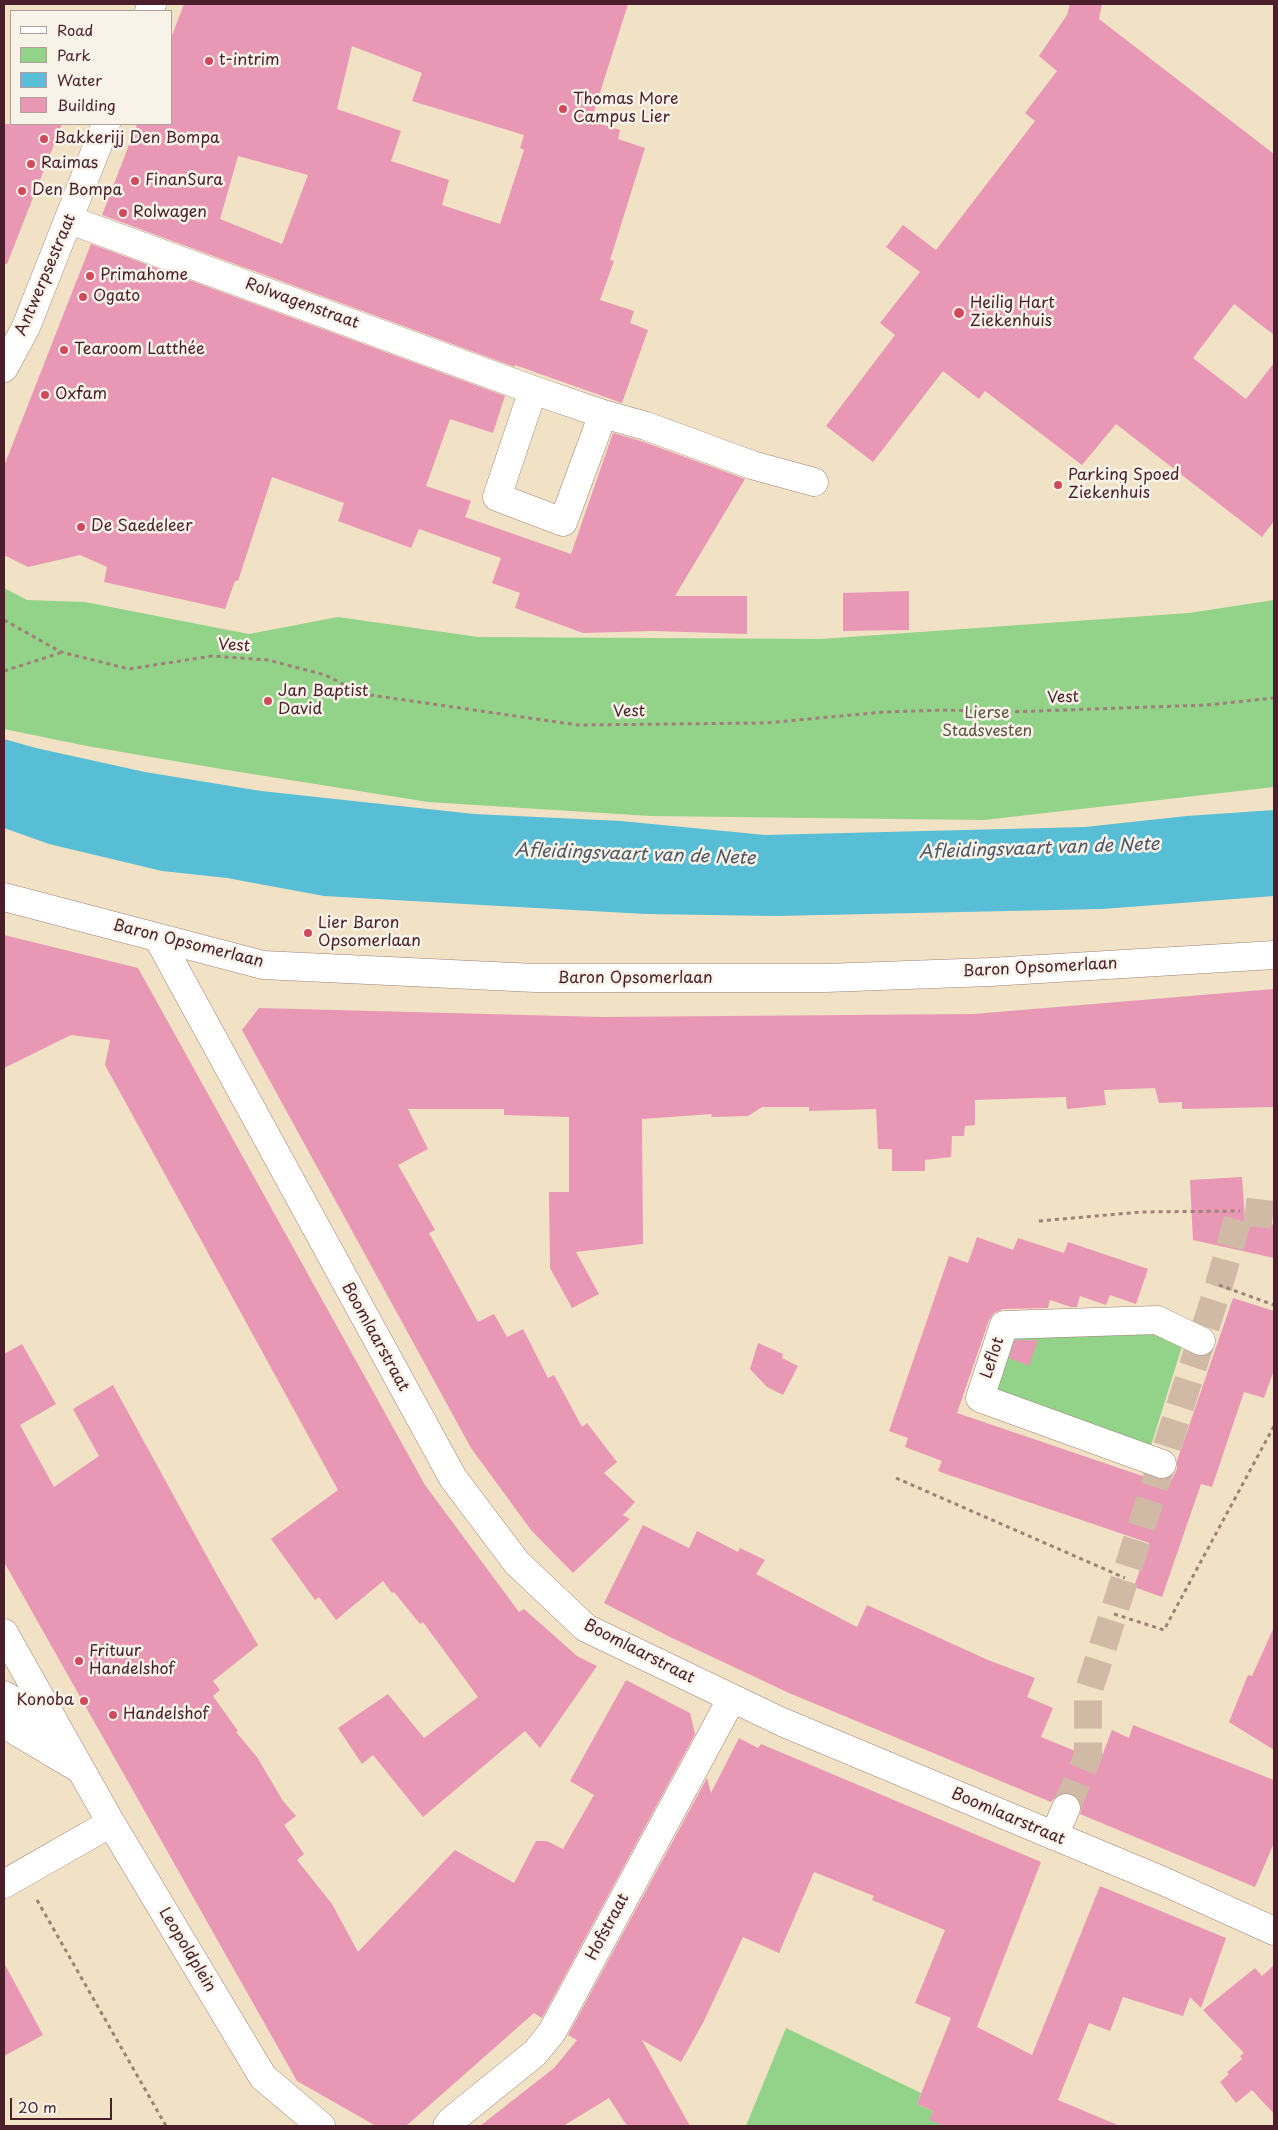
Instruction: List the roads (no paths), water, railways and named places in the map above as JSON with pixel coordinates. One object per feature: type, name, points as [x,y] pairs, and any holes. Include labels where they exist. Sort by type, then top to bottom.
[{"type":"street","name":"Antwerpsestraat","points":[[4,368],[26,327],[70,220],[106,125]]},
{"type":"street","name":"Rolwagenstraat","points":[[70,220],[533,390],[603,414],[646,426],[752,464],[814,482]]},
{"type":"street","points":[[533,390],[497,497],[563,522],[603,414]]},
{"type":"street","name":"Baron Opsomerlaan","points":[[4,897],[263,965],[535,978],[826,978],[1009,970],[1274,954]]},
{"type":"street","name":"Boomlaarstraat","points":[[158,938],[453,1478],[516,1563],[586,1628],[782,1722],[1163,1881],[1274,1931]]},
{"type":"street","name":"Leflot","points":[[1162,1464],[980,1398],[1004,1326],[1157,1320],[1201,1341]]},
{"type":"street","name":"Leopoldplein","points":[[5,1645],[32,1683],[111,1823],[263,2077],[321,2126]]},
{"type":"street","points":[[4,1695],[56,1726]]},
{"type":"street","name":"Hofstraat","points":[[447,2126],[535,2053],[552,2032],[732,1698]]},
{"type":"street","points":[[4,1724],[80,1769]]},
{"type":"street","points":[[1054,1836],[1066,1808]]},
{"type":"street","points":[[13,1879],[111,1823]]},
{"type":"water","name":"Afleidingsvaart van de Nete","points":[[4,739],[145,772],[261,791],[474,814],[621,821],[765,835],[1085,827],[1187,816],[1274,810],[1274,896],[1102,909],[775,916],[646,914],[324,896],[227,878],[162,871],[49,844],[4,828]]},
{"type":"tunnel","points":[[1066,1808],[1088,1756],[1088,1693],[1219,1285],[1240,1211],[1274,1215]]},
{"type":"place","name":"t-intrim","points":[[209,61]]},
{"type":"place","name":"Thomas More Campus Lier","points":[[563,109]]},
{"type":"place","name":"Bakkerijj Den Bompa","points":[[44,139]]},
{"type":"place","name":"Raimas","points":[[31,164]]},
{"type":"place","name":"FinanSura","points":[[135,181]]},
{"type":"place","name":"Den Bompa","points":[[22,191]]},
{"type":"place","name":"Rolwagen","points":[[123,213]]},
{"type":"place","name":"Primahome","points":[[90,276]]},
{"type":"place","name":"Ogato","points":[[83,297]]},
{"type":"place","name":"Heilig Hart Ziekenhuis","points":[[959,313]]},
{"type":"place","name":"Tearoom Latthée","points":[[64,350]]},
{"type":"place","name":"Oxfam","points":[[45,395]]},
{"type":"place","name":"Parking Spoed Ziekenhuis","points":[[1058,485]]},
{"type":"place","name":"De Saedeleer","points":[[81,527]]},
{"type":"place","name":"Jan Baptist David","points":[[268,701]]},
{"type":"place","name":"Lier Baron Opsomerlaan","points":[[308,933]]},
{"type":"place","name":"Frituur Handelshof","points":[[79,1661]]},
{"type":"place","name":"Konoba","points":[[84,1701]]},
{"type":"place","name":"Handelshof","points":[[113,1715]]},
{"type":"park label","name":"Lierse Stadsvesten","points":[[987,723]]}]
